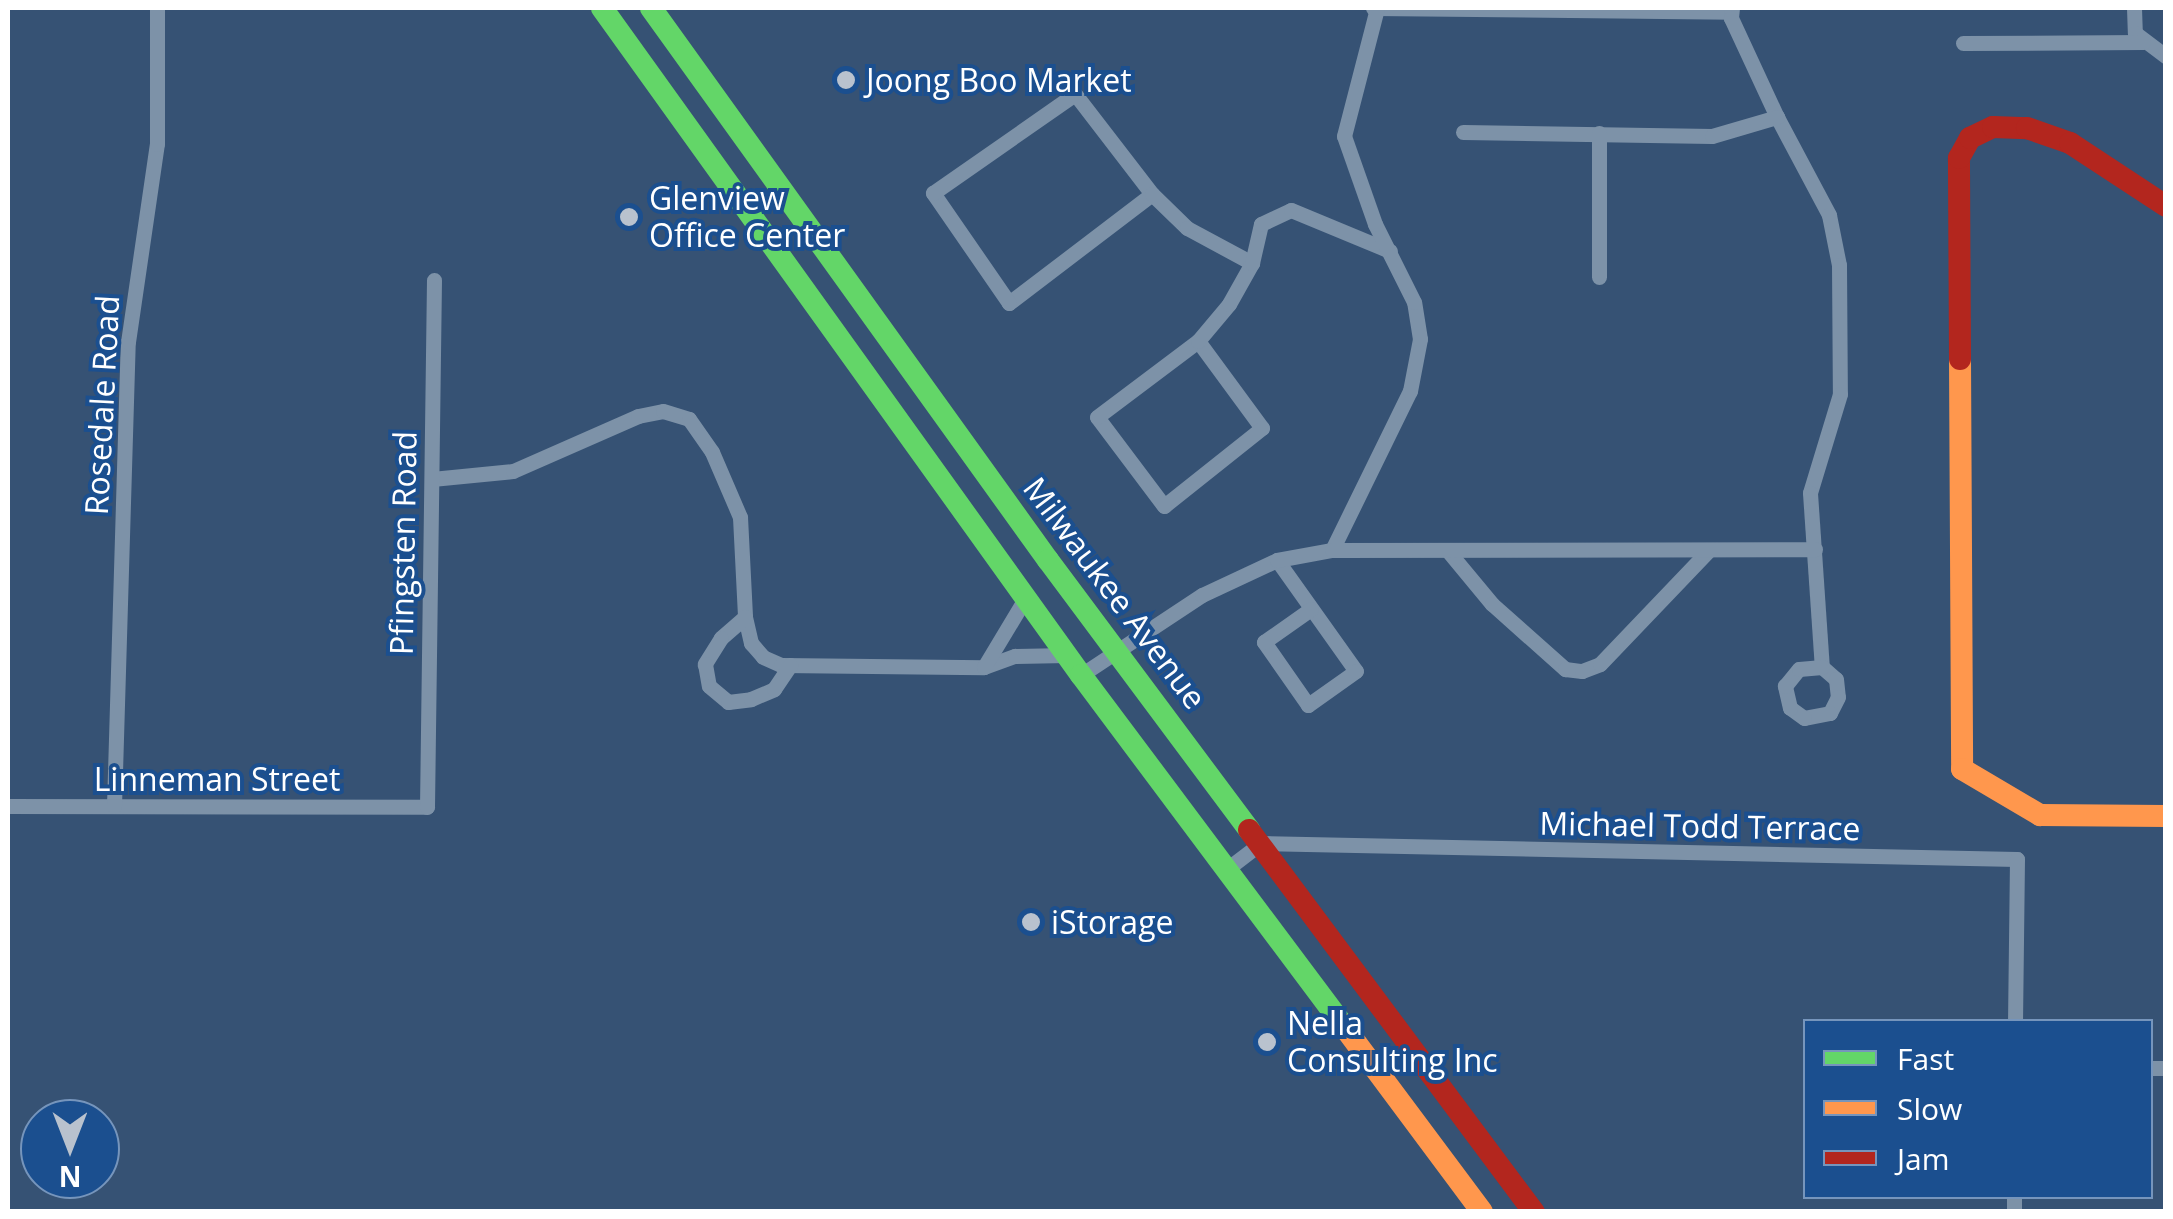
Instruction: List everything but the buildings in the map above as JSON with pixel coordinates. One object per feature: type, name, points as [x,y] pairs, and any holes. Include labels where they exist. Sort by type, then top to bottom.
[{"type":"main road","points":[[602,8],[1067,655],[1482,1212]]},
{"type":"main road","points":[[615,8],[647,52],[663,60],[686,57]]},
{"type":"main road","name":"Milwaukee Avenue","points":[[651,8],[1117,649],[1534,1212]]},
{"type":"main road","points":[[2166,206],[2070,143],[2026,128],[1992,127],[1970,138],[1959,158],[1962,768],[2040,815],[2166,816]]},
{"type":"street","name":"Rosedale Road","points":[[114,806],[128,342],[157,144],[158,8]]},
{"type":"street","points":[[1332,550],[1410,391],[1420,339],[1414,302],[1344,136],[1376,8],[1731,10],[1776,117],[1829,214],[1839,265],[1840,394],[1810,493],[1822,667]]},
{"type":"street","points":[[2134,8],[2139,37]]},
{"type":"street","points":[[1963,43],[2139,37],[2166,56]]},
{"type":"street","points":[[1152,194],[1008,303],[933,194],[1075,94],[1152,194],[1187,228],[1252,263]]},
{"type":"street","points":[[1462,132],[1712,136],[1776,117]]},
{"type":"street","points":[[1598,277],[1599,133]]},
{"type":"street","points":[[1198,341],[1262,428],[1164,506],[1097,417],[1198,341],[1228,304],[1252,263],[1261,224],[1290,210],[1390,251]]},
{"type":"street","name":"Pfingsten Road","points":[[427,807],[434,280]]},
{"type":"street","points":[[432,478],[513,471],[638,416],[663,411],[688,419],[712,452],[740,517],[745,618],[751,644],[763,657],[790,665],[984,666],[1015,656],[1067,655]]},
{"type":"street","points":[[1081,674],[1202,595],[1278,560],[1332,550],[1814,550]]},
{"type":"street","points":[[1448,552],[1492,604],[1564,669],[1582,671],[1600,664],[1708,552]]},
{"type":"street","points":[[1278,560],[1356,670],[1308,704],[1264,642],[1311,609]]},
{"type":"street","points":[[984,666],[1026,597]]},
{"type":"street","points":[[745,618],[722,638],[705,664],[710,686],[728,702],[752,699],[774,689],[790,665]]},
{"type":"street","name":"Linneman Street","points":[[8,806],[427,807]]},
{"type":"street","points":[[1226,869],[1261,843]]},
{"type":"street","name":"Michael Todd Terrace","points":[[1261,843],[2017,858],[2015,1019]]},
{"type":"traffic: fast","points":[[602,8],[1081,675],[1342,1024]]},
{"type":"traffic: fast","points":[[651,8],[1048,560],[1249,830]]},
{"type":"traffic: slow","points":[[1960,359],[1962,769],[2040,815],[2166,816]]},
{"type":"traffic: slow","points":[[1342,1024],[1482,1212]]},
{"type":"traffic: jam","points":[[1960,359],[1959,158],[1970,138],[1993,127],[2027,128],[2070,143],[2166,206]]},
{"type":"traffic: jam","points":[[1249,830],[1534,1212]]},
{"type":"place","name":"Joong Boo Market","points":[[846,80]]},
{"type":"place","name":"Glenview Office Center","points":[[629,217]]},
{"type":"place","name":"iStorage","points":[[1031,922]]},
{"type":"place","name":"Nella Consulting Inc","points":[[1267,1042]]}]
